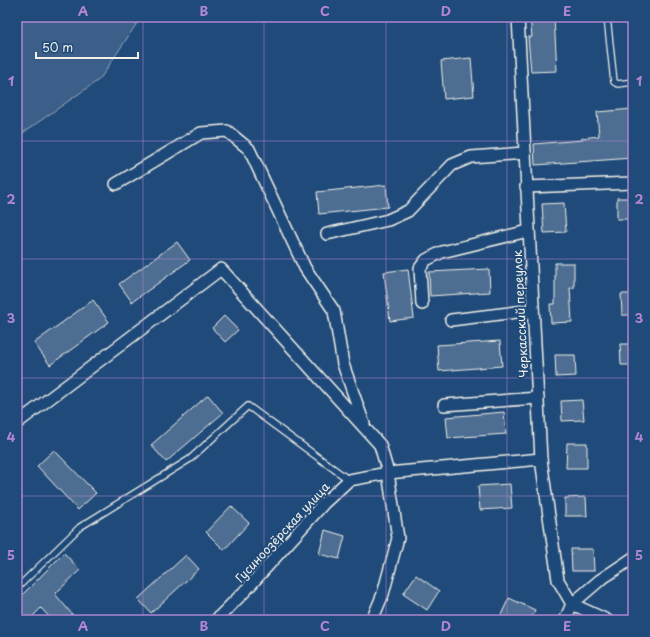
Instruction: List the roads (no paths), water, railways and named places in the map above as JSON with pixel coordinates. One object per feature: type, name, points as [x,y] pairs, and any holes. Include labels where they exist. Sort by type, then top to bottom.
[{"type":"street","name":"Черкасский переулок","points":[[518,17],[541,459],[558,580],[572,604]]},
{"type":"street","points":[[116,184],[201,133],[227,131],[249,149],[305,268],[334,312],[343,364],[365,429]]},
{"type":"street","points":[[327,234],[388,220],[408,211],[452,165],[472,157],[525,153]]},
{"type":"street","points":[[526,187],[633,183]]},
{"type":"street","points":[[422,304],[420,268],[426,260],[442,252],[528,231]]},
{"type":"street","points":[[17,423],[221,269],[380,445],[388,473],[398,538],[383,594],[372,620]]},
{"type":"street","points":[[451,320],[533,310]]},
{"type":"street","points":[[444,405],[538,398]]},
{"type":"street","points":[[349,480],[388,473],[541,459]]},
{"type":"street","name":"Гусиноозёрская улица","points":[[216,620],[245,591],[324,503],[349,480]]},
{"type":"street","points":[[565,620],[572,604],[600,580],[633,558]]},
{"type":"street","points":[[572,604],[607,620]]},
{"type":"lane","points":[[607,17],[612,78],[614,82],[618,84],[633,82]]},
{"type":"lane","points":[[17,588],[80,527],[190,459],[248,406],[349,480]]}]
